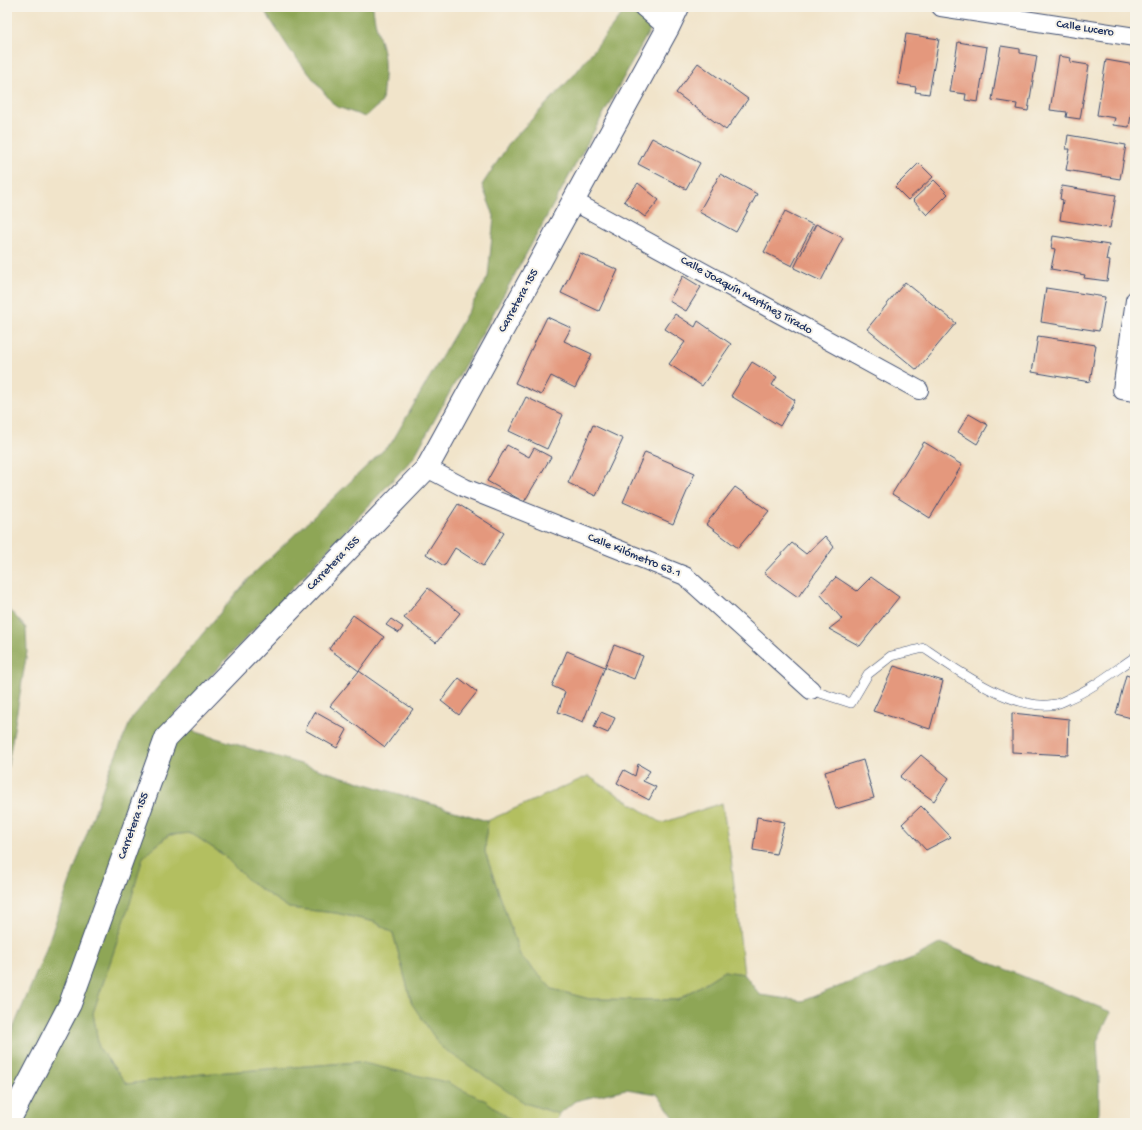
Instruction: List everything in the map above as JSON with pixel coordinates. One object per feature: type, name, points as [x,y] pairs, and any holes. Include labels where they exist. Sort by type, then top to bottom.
[{"type":"street","points":[[643,7],[668,28]]},
{"type":"street","name":"Carretera 155","points":[[8,1123],[70,1004],[166,738],[427,468],[668,28],[678,7]]},
{"type":"street","name":"Calle Lucero","points":[[941,7],[1135,37]]},
{"type":"street","name":"Calle Joaquín Martínez Tirado","points":[[573,201],[919,390]]},
{"type":"street","points":[[1135,300],[1122,390],[1135,392]]},
{"type":"street","name":"Calle Kilómetro 63.1","points":[[427,468],[465,488],[685,576],[811,690]]},
{"type":"lane","points":[[811,690],[851,703],[868,674],[891,656],[924,648],[943,662],[1005,696],[1035,705],[1057,704],[1084,692],[1135,657]]},
{"type":"green space","points":[[262,7],[373,7],[384,58],[382,102],[365,117],[335,106],[290,50]]},
{"type":"green space","points":[[626,9],[652,26],[414,457],[167,723],[487,821],[485,852],[520,955],[552,989],[589,999],[678,1000],[724,971],[744,974],[760,995],[802,1001],[915,957],[941,943],[1111,1012],[1097,1041],[1099,1113],[1096,1123],[678,1123],[657,1094],[626,1089],[575,1101],[559,1114],[525,1103],[441,1047],[412,1004],[393,933],[375,922],[336,913],[289,908],[250,882],[222,854],[191,833],[168,835],[143,857],[130,903],[93,1013],[99,1048],[127,1084],[202,1074],[359,1062],[446,1082],[486,1101],[515,1123],[7,1123],[7,1043],[43,957],[109,771],[132,718],[251,576],[392,442],[488,277],[494,216],[482,185],[511,141],[574,75]]},
{"type":"green space","points":[[7,607],[26,628],[27,652],[7,771]]},
{"type":"green space","points":[[588,776],[662,823],[722,803],[731,858],[744,974],[724,971],[678,1000],[589,999],[552,989],[520,955],[485,852],[487,821]]},
{"type":"green space","points":[[191,833],[222,854],[250,882],[289,908],[336,913],[375,922],[393,933],[412,1004],[525,1103],[559,1114],[556,1123],[515,1123],[486,1101],[359,1062],[202,1074],[127,1084],[99,1048],[93,1013],[130,903],[143,857],[169,835]]},
{"type":"building","points":[[906,34],[939,39],[929,94],[915,92],[916,87],[898,84]]},
{"type":"building","points":[[958,42],[987,47],[978,102],[965,100],[966,94],[950,92]]},
{"type":"building","points":[[1001,46],[1020,49],[1020,53],[1037,56],[1028,111],[1016,109],[1017,104],[992,100]]},
{"type":"building","points":[[1059,56],[1071,58],[1070,62],[1089,65],[1080,119],[1066,117],[1067,112],[1050,110]]},
{"type":"building","points":[[1106,60],[1135,65],[1135,93],[1129,127],[1113,125],[1115,118],[1097,115]]},
{"type":"building","points":[[698,63],[748,99],[726,130],[676,93]]},
{"type":"building","points":[[1068,135],[1126,145],[1120,179],[1066,170],[1070,149],[1066,149]]},
{"type":"building","points":[[652,138],[700,163],[686,189],[638,164]]},
{"type":"building","points":[[919,163],[933,177],[908,200],[895,187]]},
{"type":"building","points":[[720,174],[757,194],[736,232],[699,212]]},
{"type":"building","points":[[934,180],[948,194],[927,215],[913,200]]},
{"type":"building","points":[[638,183],[659,200],[645,217],[624,201]]},
{"type":"building","points":[[1062,186],[1116,195],[1110,228],[1060,220],[1063,200],[1060,199]]},
{"type":"building","points":[[785,211],[813,225],[792,266],[764,252]]},
{"type":"building","points":[[816,224],[843,238],[821,281],[794,268]]},
{"type":"building","points":[[1053,236],[1109,245],[1106,260],[1110,261],[1107,281],[1084,278],[1085,275],[1051,269],[1055,249],[1051,248]]},
{"type":"building","points":[[580,253],[618,270],[599,311],[561,293]]},
{"type":"building","points":[[683,276],[701,287],[686,311],[669,301]]},
{"type":"building","points":[[905,282],[956,323],[917,370],[867,329]]},
{"type":"building","points":[[1046,288],[1105,297],[1099,331],[1041,322]]},
{"type":"building","points":[[675,314],[695,327],[698,321],[731,344],[702,386],[669,364],[685,342],[665,329]]},
{"type":"building","points":[[547,317],[571,328],[564,341],[592,354],[575,388],[551,376],[541,395],[515,383]]},
{"type":"building","points":[[1038,336],[1096,345],[1090,382],[1032,372]]},
{"type":"building","points":[[752,362],[777,377],[772,385],[795,400],[780,426],[731,396]]},
{"type":"building","points":[[526,397],[563,415],[547,449],[509,431]]},
{"type":"building","points":[[969,414],[988,425],[977,444],[958,432]]},
{"type":"building","points":[[593,425],[623,439],[596,496],[568,483]]},
{"type":"building","points":[[924,442],[962,465],[930,518],[892,494]]},
{"type":"building","points":[[507,445],[529,457],[534,448],[551,457],[524,502],[487,481]]},
{"type":"building","points":[[645,452],[695,473],[673,524],[623,502]]},
{"type":"building","points":[[735,487],[769,511],[738,548],[706,524]]},
{"type":"building","points":[[458,504],[504,533],[483,566],[455,548],[444,566],[426,554]]},
{"type":"building","points":[[825,536],[834,547],[798,597],[764,573],[792,543],[806,554]]},
{"type":"building","points":[[836,577],[857,591],[871,577],[899,597],[860,646],[829,629],[842,619],[820,594]]},
{"type":"building","points":[[428,588],[460,613],[436,643],[404,618]]},
{"type":"building","points":[[353,615],[384,637],[359,671],[329,649]]},
{"type":"building","points":[[391,619],[403,627],[399,633],[386,625]]},
{"type":"building","points":[[614,645],[643,656],[634,679],[605,667]]},
{"type":"building","points":[[567,651],[605,667],[583,722],[558,712],[565,692],[552,686]]},
{"type":"building","points":[[894,666],[943,681],[930,729],[873,711]]},
{"type":"building","points":[[359,671],[413,709],[385,747],[330,706]]},
{"type":"building","points":[[1126,675],[1135,678],[1135,719],[1116,714]]},
{"type":"building","points":[[459,678],[477,692],[459,715],[441,701]]},
{"type":"building","points":[[315,712],[347,730],[337,748],[305,730]]},
{"type":"building","points":[[601,712],[615,718],[608,733],[594,727]]},
{"type":"building","points":[[1012,713],[1069,719],[1068,755],[1012,752]]},
{"type":"building","points":[[921,755],[949,778],[934,801],[900,777]]},
{"type":"building","points":[[863,760],[874,798],[836,809],[825,772]]},
{"type":"building","points":[[638,764],[650,771],[643,781],[656,787],[649,800],[617,783],[624,770],[635,776]]},
{"type":"building","points":[[921,806],[951,837],[926,850],[902,824]]},
{"type":"building","points":[[757,817],[785,822],[776,854],[753,850]]}]
